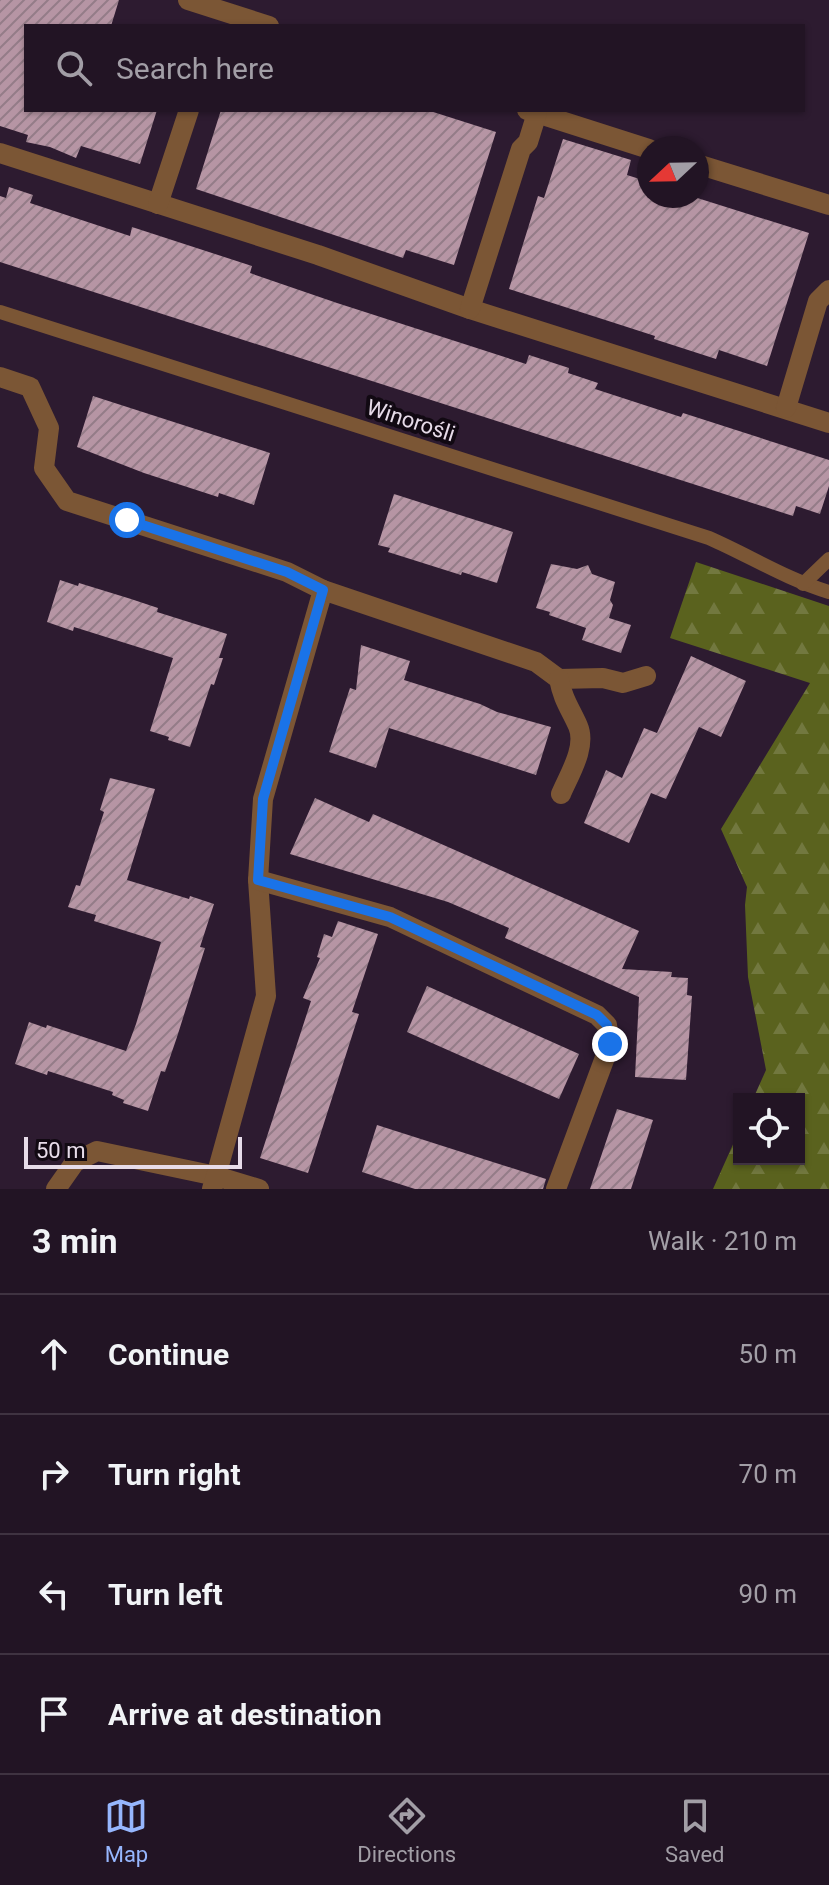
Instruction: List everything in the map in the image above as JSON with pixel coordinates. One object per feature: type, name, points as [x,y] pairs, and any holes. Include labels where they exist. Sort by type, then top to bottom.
[{"type":"street","points":[[188,0],[219,18],[256,24]]},
{"type":"street","points":[[158,204],[188,112]]},
{"type":"street","points":[[470,309],[521,149],[528,142],[532,112],[637,145]]},
{"type":"street","points":[[0,153],[318,255],[470,309],[829,423]]},
{"type":"street","points":[[709,168],[829,205]]},
{"type":"street","points":[[786,408],[818,301],[829,290]]},
{"type":"street","points":[[0,377],[30,387],[49,428],[44,468],[67,501],[287,572],[323,590],[536,662],[559,679],[603,678],[623,683],[646,676]]},
{"type":"street","points":[[214,1182],[266,996],[258,880],[263,799],[323,590]]},
{"type":"street","points":[[559,679],[562,698],[580,729],[580,747],[561,794]]},
{"type":"street","points":[[258,880],[390,917],[597,1015],[607,1025],[610,1044],[556,1189]]},
{"type":"street","points":[[56,1189],[75,1162],[97,1151],[214,1182],[259,1189]]},
{"type":"lane","name":"Winorośli","points":[[0,312],[709,538],[803,584],[829,592]]},
{"type":"lane","points":[[803,584],[829,559]]},
{"type":"green space","points":[[696,562],[829,606],[829,1189],[713,1189],[733,1144],[733,1165],[805,1165],[805,1093],[756,1093],[766,1070],[748,977],[747,887],[721,829],[810,683],[670,638]]},
{"type":"building","points":[[0,0],[119,0],[112,24],[24,24],[24,112],[156,112],[140,164],[81,146],[76,158],[50,147],[26,142],[28,135],[0,126]]},
{"type":"building","points":[[220,112],[433,112],[496,132],[454,265],[406,250],[403,258],[196,189]]},
{"type":"building","points":[[563,139],[631,160],[627,175],[637,178],[637,208],[709,208],[709,202],[809,233],[767,366],[719,350],[716,359],[509,289],[538,196],[544,198]]},
{"type":"building","points":[[9,187],[33,195],[30,203],[130,236],[132,227],[252,266],[250,273],[337,303],[526,364],[529,355],[569,368],[568,373],[598,383],[595,389],[681,417],[683,413],[829,460],[829,486],[820,514],[796,506],[793,516],[0,262],[0,196],[6,198]]},
{"type":"building","points":[[93,396],[270,453],[254,505],[144,473],[77,447]]},
{"type":"building","points":[[394,494],[513,532],[497,583],[388,552],[390,548],[378,545]]},
{"type":"building","points":[[551,564],[577,569],[588,565],[592,574],[615,582],[609,618],[631,625],[621,653],[582,640],[586,628],[536,608]]},
{"type":"building","points":[[60,580],[131,599],[158,608],[157,612],[227,634],[219,658],[223,658],[190,747],[150,731],[173,658],[74,627],[73,631],[47,622]]},
{"type":"building","points":[[361,645],[410,661],[404,680],[551,727],[536,775],[389,728],[376,768],[329,752],[350,688],[356,690]]},
{"type":"building","points":[[691,656],[746,681],[721,737],[699,727],[666,799],[651,793],[629,843],[584,823],[606,770],[622,778],[644,728],[657,733]]},
{"type":"building","points":[[110,778],[155,789],[127,880],[214,904],[200,947],[205,948],[177,1037],[165,1072],[161,1071],[148,1111],[123,1103],[124,1100],[112,1095],[113,1092],[15,1064],[29,1022],[126,1051],[136,1024],[161,942],[94,921],[96,915],[68,907],[76,885],[80,886],[104,812],[100,810]]},
{"type":"building","points":[[315,798],[369,822],[373,814],[639,931],[622,969],[672,972],[671,977],[688,978],[687,995],[692,996],[686,1080],[635,1077],[639,997],[505,938],[509,928],[448,902],[290,854]]},
{"type":"building","points":[[338,921],[378,934],[352,1012],[359,1014],[308,1173],[260,1158],[311,1001],[303,998],[320,958],[317,957],[324,934],[332,937]]},
{"type":"building","points":[[427,986],[579,1054],[559,1099],[407,1032]]},
{"type":"building","points":[[617,1109],[653,1120],[631,1189],[590,1189]]},
{"type":"building","points":[[377,1125],[546,1179],[543,1189],[415,1189],[362,1172]]},
{"type":"route","points":[[127,520],[287,572],[323,590],[263,799],[258,880],[390,917],[597,1015],[607,1025],[610,1044]]}]
